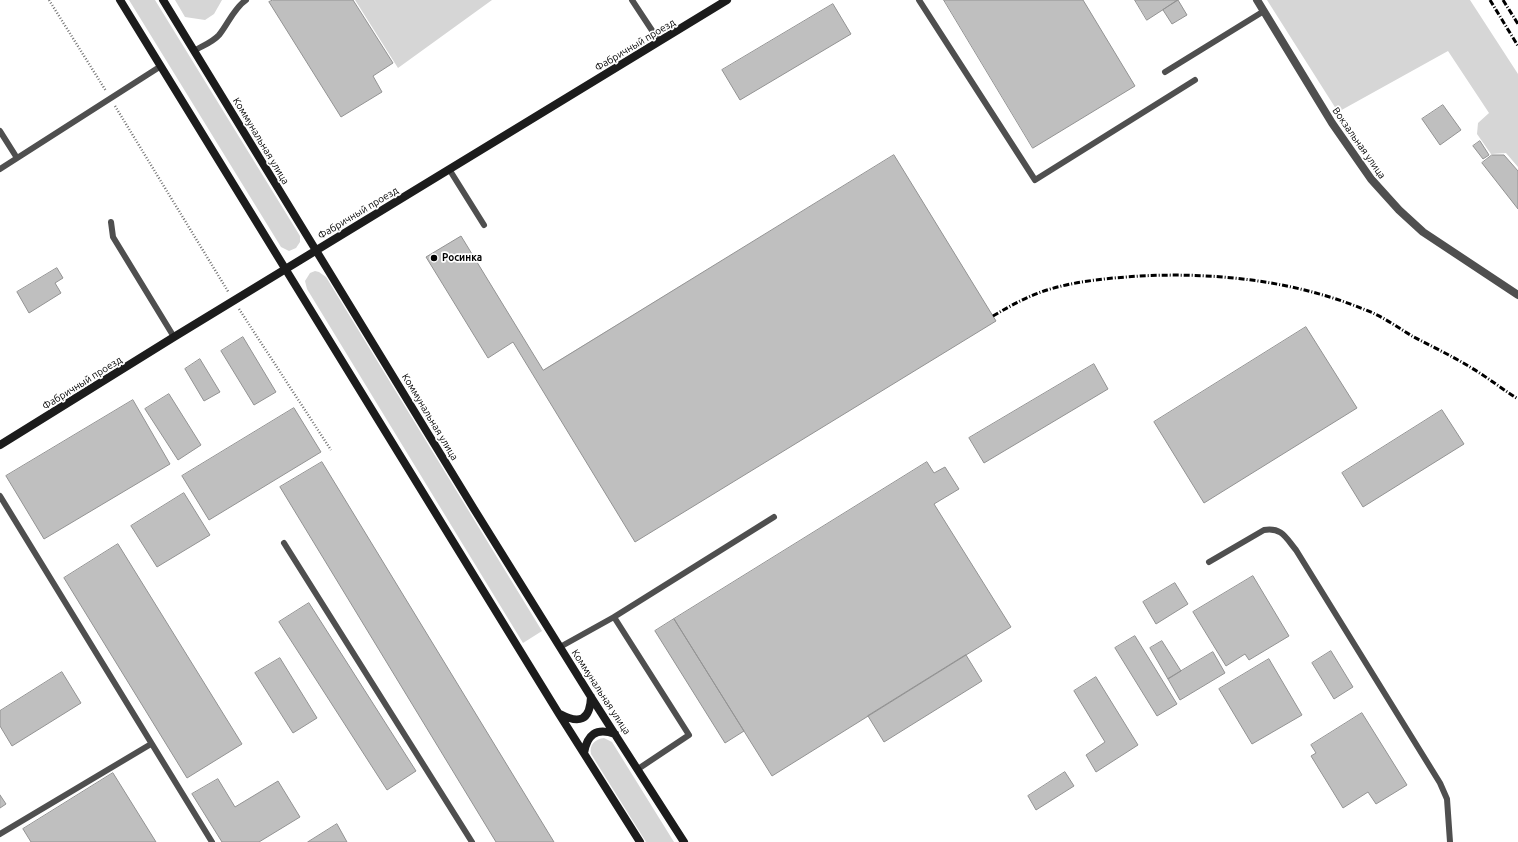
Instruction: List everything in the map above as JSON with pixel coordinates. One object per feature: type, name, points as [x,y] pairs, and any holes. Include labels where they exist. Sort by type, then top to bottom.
[{"type":"main road","points":[[120,0],[559,714],[640,842]]},
{"type":"main road","name":"Коммунальная улица","points":[[163,0],[591,698],[684,842]]},
{"type":"main road","name":"Фабричный проезд","points":[[0,445],[316,250],[727,0]]},
{"type":"main road","points":[[559,714],[571,720],[578,720],[584,717],[590,707],[591,698]]},
{"type":"main road","points":[[584,753],[585,743],[589,737],[598,731],[608,731],[615,734]]},
{"type":"street","name":"Вокзальная улица","points":[[1257,0],[1332,123],[1376,184],[1399,210],[1423,232],[1518,295]]},
{"type":"lane","points":[[194,51],[218,37],[236,12],[239,4],[246,0]]},
{"type":"lane","points":[[632,0],[659,41]]},
{"type":"lane","points":[[919,0],[1035,180],[1195,80]]},
{"type":"lane","points":[[1165,72],[1264,11]]},
{"type":"lane","points":[[0,169],[161,66]]},
{"type":"lane","points":[[0,131],[17,158]]},
{"type":"lane","points":[[449,169],[484,225]]},
{"type":"lane","points":[[111,222],[113,237],[174,337]]},
{"type":"lane","points":[[0,496],[212,842]]},
{"type":"lane","points":[[560,647],[614,617],[774,516]]},
{"type":"lane","points":[[1209,562],[1264,530],[1273,529],[1281,532],[1300,557],[1440,783],[1447,799],[1450,842]]},
{"type":"lane","points":[[284,543],[472,842]]},
{"type":"lane","points":[[614,617],[689,736],[638,769]]},
{"type":"lane","points":[[0,834],[151,744]]},
{"type":"path","points":[[49,0],[233,301],[331,450]]},
{"type":"shaded area","points":[[129,0],[155,0],[300,236],[300,242],[296,248],[289,251],[281,247]]},
{"type":"shaded area","points":[[175,0],[222,0],[214,14],[205,20],[185,17]]},
{"type":"shaded area","points":[[355,0],[492,0],[398,68]]},
{"type":"shaded area","points":[[1267,0],[1470,0],[1518,74],[1518,167],[1506,153],[1491,154],[1477,134],[1478,123],[1489,113],[1448,51],[1338,112]]},
{"type":"shaded area","points":[[315,271],[326,277],[542,631],[523,643],[307,289],[305,281],[310,273]]},
{"type":"shaded area","points":[[604,738],[612,742],[674,842],[646,842],[591,754],[593,743]]},
{"type":"building","points":[[273,0],[353,0],[393,63],[373,76],[382,92],[341,117],[269,2]]},
{"type":"building","points":[[944,0],[1083,0],[1135,86],[1033,148]]},
{"type":"building","points":[[1135,0],[1178,0],[1147,20]]},
{"type":"building","points":[[1178,0],[1187,15],[1172,24],[1163,10]]},
{"type":"building","points":[[833,4],[851,34],[740,100],[722,70]]},
{"type":"building","points":[[1443,105],[1461,130],[1440,145],[1422,119]]},
{"type":"building","points":[[1480,141],[1489,155],[1483,159],[1473,146]]},
{"type":"building","points":[[894,155],[996,321],[635,542],[513,342],[488,358],[426,257],[461,236],[543,370]]},
{"type":"building","points":[[1492,155],[1504,155],[1518,171],[1518,209],[1482,163]]},
{"type":"building","points":[[57,268],[63,278],[55,283],[61,293],[29,313],[17,292]]},
{"type":"building","points":[[1306,327],[1357,408],[1204,503],[1154,422]]},
{"type":"building","points":[[243,337],[276,392],[254,405],[221,351]]},
{"type":"building","points":[[200,359],[220,392],[204,401],[185,369]]},
{"type":"building","points":[[1094,364],[1108,389],[984,463],[969,438]]},
{"type":"building","points":[[169,394],[201,445],[178,460],[145,409]]},
{"type":"building","points":[[133,400],[170,464],[44,539],[6,476]]},
{"type":"building","points":[[294,408],[321,452],[209,520],[182,476]]},
{"type":"building","points":[[1442,410],[1464,444],[1363,507],[1342,473]]},
{"type":"building","points":[[322,462],[554,842],[496,842],[280,487]]},
{"type":"building","points":[[927,462],[934,473],[945,467],[959,489],[934,504],[1011,627],[772,776],[674,619]]},
{"type":"building","points":[[184,493],[210,535],[157,567],[131,526]]},
{"type":"building","points":[[118,544],[242,744],[187,778],[64,578]]},
{"type":"building","points":[[1253,576],[1289,636],[1249,660],[1245,654],[1226,666],[1193,612]]},
{"type":"building","points":[[1175,583],[1188,604],[1156,624],[1143,602]]},
{"type":"building","points":[[309,603],[416,771],[387,790],[279,622]]},
{"type":"building","points":[[674,619],[744,731],[725,743],[655,631]]},
{"type":"building","points":[[1135,636],[1177,704],[1157,716],[1115,648]]},
{"type":"building","points":[[1162,641],[1181,671],[1168,679],[1150,648]]},
{"type":"building","points":[[1331,651],[1353,687],[1334,699],[1312,663]]},
{"type":"building","points":[[1213,652],[1225,673],[1180,700],[1168,679]]},
{"type":"building","points":[[966,655],[982,681],[884,742],[868,716]]},
{"type":"building","points":[[280,658],[317,718],[293,733],[255,673]]},
{"type":"building","points":[[1269,659],[1302,715],[1252,744],[1219,689]]},
{"type":"building","points":[[62,672],[81,703],[12,746],[0,726],[0,711]]},
{"type":"building","points":[[1096,677],[1138,745],[1096,772],[1086,755],[1105,742],[1074,691]]},
{"type":"building","points":[[1362,713],[1407,785],[1376,804],[1368,792],[1343,808],[1311,756],[1316,753],[1311,745]]},
{"type":"building","points":[[1065,772],[1074,786],[1036,810],[1028,796]]},
{"type":"building","points":[[113,773],[156,842],[31,842],[23,829]]},
{"type":"building","points":[[218,779],[235,807],[278,781],[300,817],[259,842],[222,842],[192,794]]},
{"type":"building","points":[[0,795],[6,804],[0,808]]},
{"type":"building","points":[[337,824],[347,842],[308,842]]},
{"type":"railway","points":[[1490,0],[1518,46]]},
{"type":"railway","points":[[1503,0],[1518,24]]},
{"type":"railway","points":[[993,316],[1040,292],[1069,284],[1093,280],[1170,275],[1258,281],[1316,293],[1373,313],[1470,367],[1518,399]]},
{"type":"place","name":"Росинка","points":[[434,258]]}]
